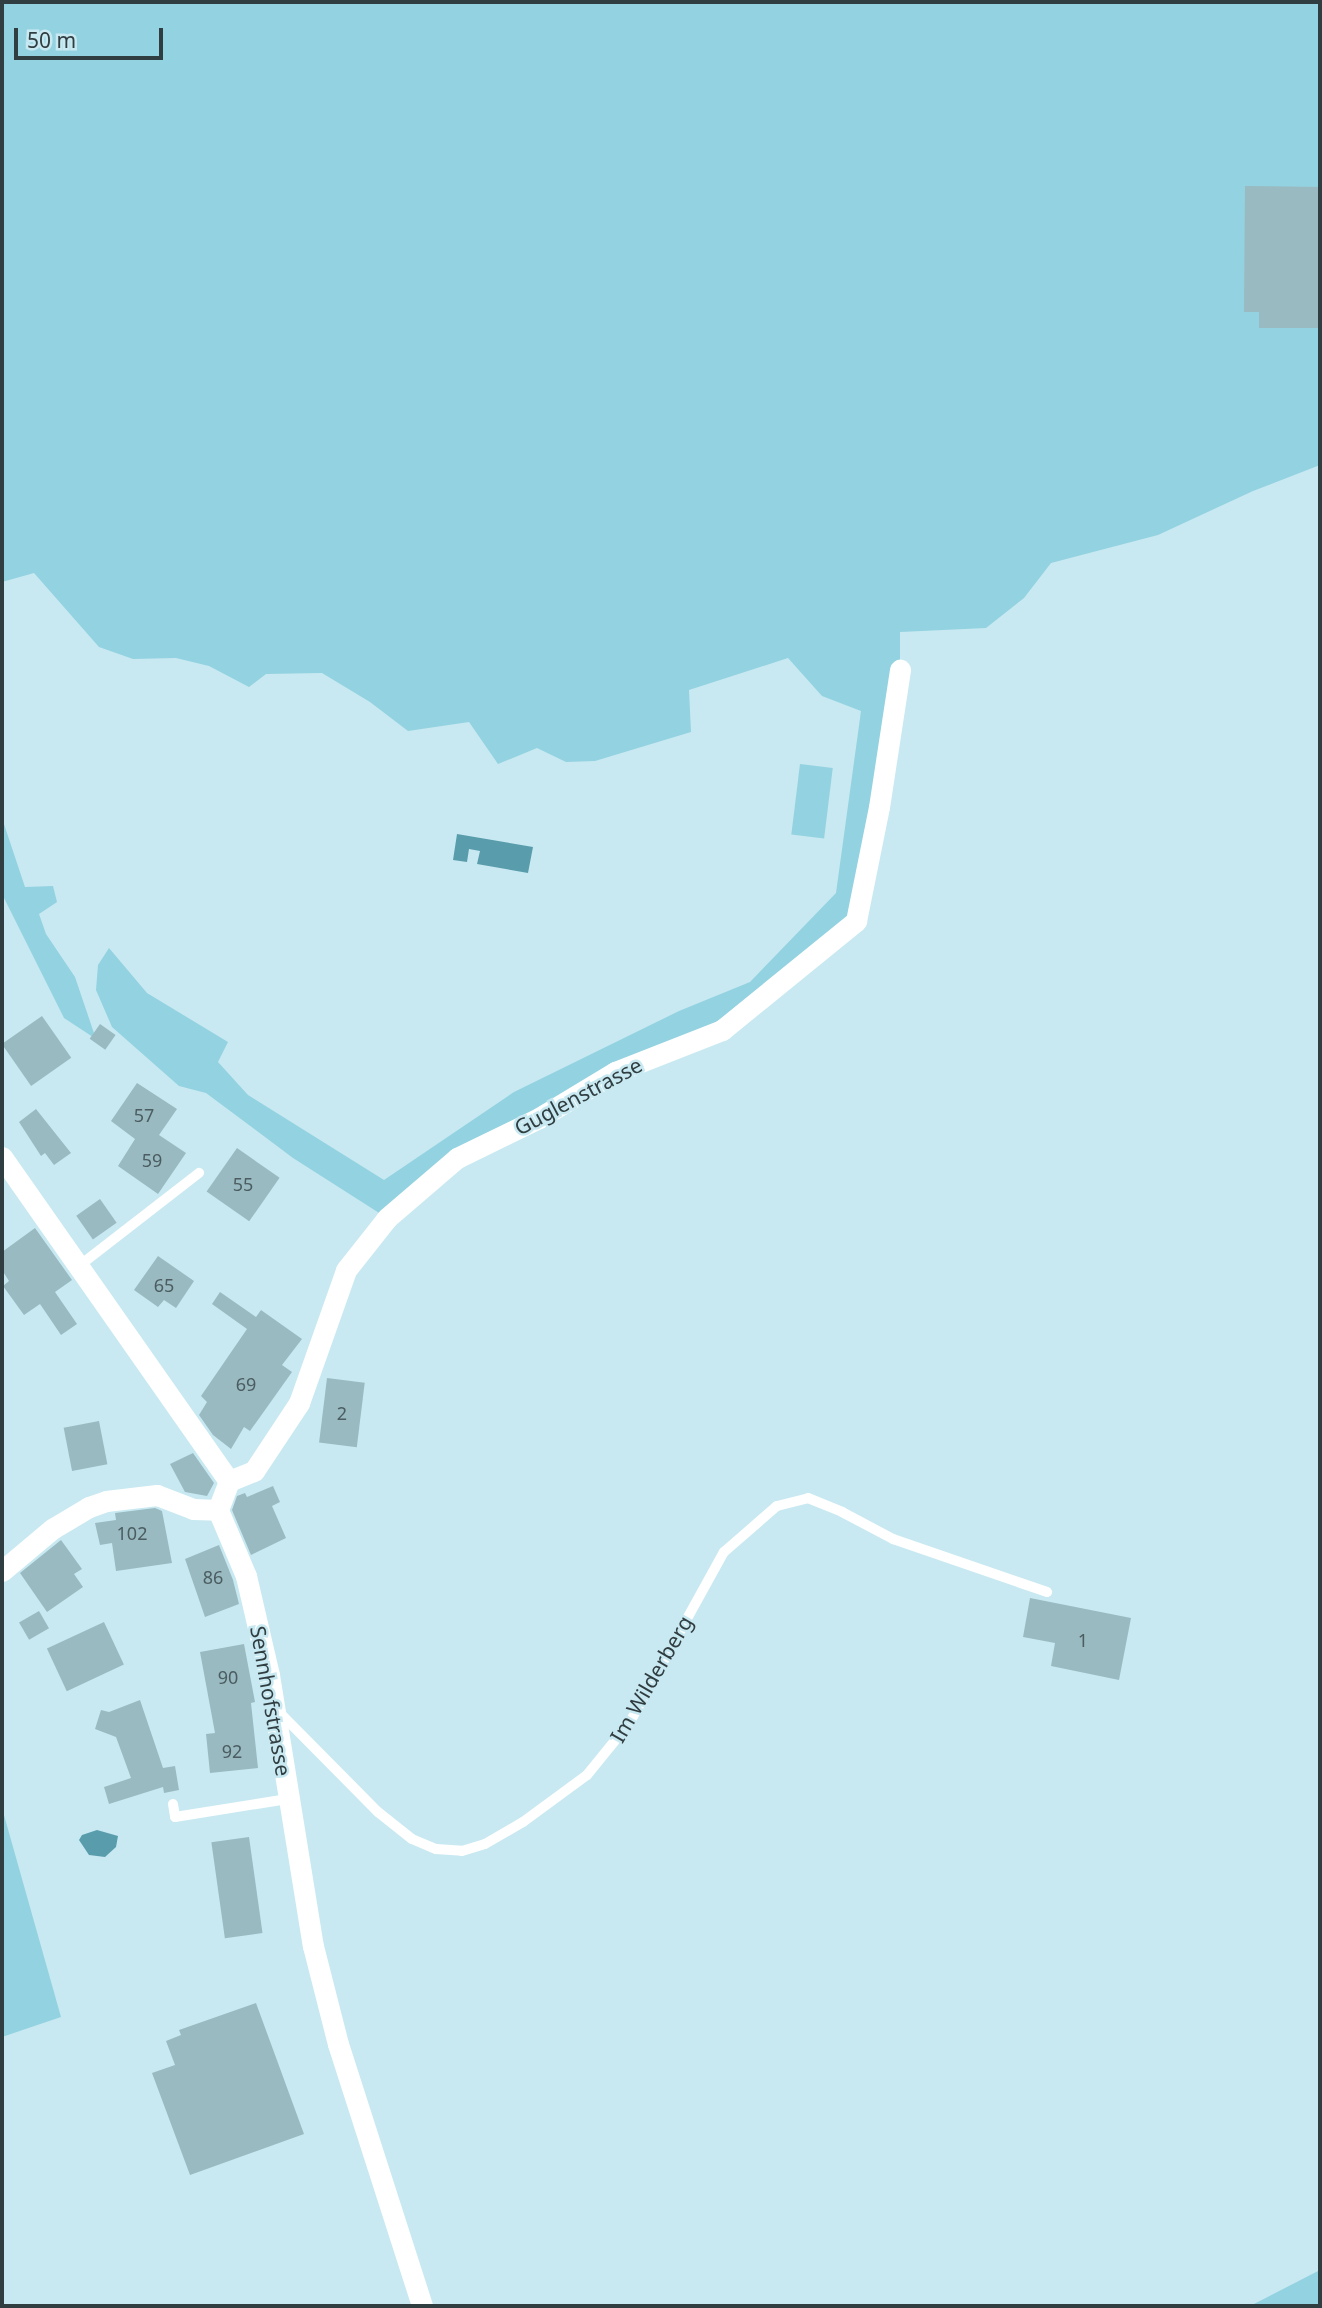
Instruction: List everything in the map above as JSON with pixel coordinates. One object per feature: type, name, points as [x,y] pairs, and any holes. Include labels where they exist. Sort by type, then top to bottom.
[{"type":"street","name":"Guglenstrasse","points":[[229,1481],[254,1471],[299,1404],[345,1270],[387,1218],[457,1158],[538,1118],[615,1072],[722,1030],[856,921],[879,807],[900,670]]},
{"type":"street","points":[[2,1157],[229,1481],[218,1510],[193,1509],[157,1495],[106,1501],[89,1507],[52,1529],[2,1571]]},
{"type":"street","name":"Sennhofstrasse","points":[[218,1510],[246,1576],[274,1706],[313,1946],[322,1983],[338,2044],[422,2306]]},
{"type":"lane","points":[[79,1266],[199,1173]]},
{"type":"lane","name":"Im Wilderberg","points":[[274,1706],[395,1826],[412,1839],[436,1849],[462,1851],[485,1844],[523,1822],[587,1775],[630,1721],[724,1552],[777,1506],[808,1498],[842,1512],[892,1539],[1047,1592]]},
{"type":"lane","points":[[173,1804],[175,1817],[288,1799]]},
{"type":"shaded area","points":[[2,2],[1320,2],[1320,465],[1253,491],[1158,535],[1051,563],[1024,598],[986,628],[900,632],[900,670],[856,921],[762,1000],[457,1158],[387,1218],[293,1158],[206,1093],[179,1086],[112,1027],[96,990],[98,965],[109,948],[147,993],[228,1042],[218,1062],[248,1095],[384,1180],[514,1092],[679,1011],[750,982],[836,893],[861,711],[822,696],[788,658],[689,690],[691,732],[595,761],[566,762],[537,748],[498,764],[469,722],[408,731],[370,702],[322,673],[266,674],[249,687],[209,666],[176,658],[133,659],[99,647],[34,573],[2,582]]},
{"type":"shaded area","points":[[800,764],[833,768],[824,838],[791,834]]},
{"type":"shaded area","points":[[2,818],[25,887],[53,886],[57,902],[39,914],[46,934],[75,977],[96,1039],[64,1018],[2,894]]},
{"type":"shaded area","points":[[457,834],[533,847],[528,873],[477,864],[480,851],[469,849],[467,862],[453,860]]},
{"type":"shaded area","points":[[2,1808],[61,2017],[2,2037]]},
{"type":"shaded area","points":[[97,1830],[118,1836],[116,1847],[105,1857],[89,1855],[79,1840],[82,1835]]},
{"type":"shaded area","points":[[1320,2270],[1320,2306],[1250,2306]]},
{"type":"building","points":[[1245,186],[1320,187],[1320,328],[1259,328],[1259,312],[1244,312]]},
{"type":"building","points":[[42,1016],[71,1058],[31,1086],[2,1044]]},
{"type":"building","points":[[100,1024],[116,1035],[105,1050],[90,1039]]},
{"type":"building","points":[[137,1083],[177,1109],[159,1135],[186,1153],[158,1194],[118,1166],[135,1139],[111,1121]]},
{"type":"building","points":[[36,1109],[71,1153],[54,1165],[45,1153],[41,1156],[19,1122]]},
{"type":"building","points":[[237,1148],[280,1178],[249,1221],[207,1191]]},
{"type":"building","points":[[100,1199],[117,1223],[93,1239],[76,1216]]},
{"type":"building","points":[[35,1228],[72,1280],[55,1292],[77,1324],[61,1335],[40,1304],[24,1315],[3,1286],[9,1281],[2,1270],[2,1252]]},
{"type":"building","points":[[158,1256],[194,1281],[176,1308],[164,1300],[158,1307],[134,1290]]},
{"type":"building","points":[[220,1292],[256,1317],[261,1310],[302,1339],[282,1365],[292,1372],[250,1431],[244,1427],[231,1449],[213,1435],[199,1415],[207,1402],[201,1396],[247,1329],[212,1304]]},
{"type":"building","points":[[327,1378],[365,1383],[357,1447],[319,1443]]},
{"type":"building","points":[[99,1421],[107,1464],[72,1471],[64,1428]]},
{"type":"building","points":[[193,1453],[214,1483],[207,1496],[185,1492],[170,1464]]},
{"type":"building","points":[[273,1486],[280,1502],[272,1506],[286,1538],[251,1555],[232,1510],[237,1496],[245,1493],[247,1497]]},
{"type":"building","points":[[155,1508],[162,1511],[172,1563],[116,1571],[112,1543],[100,1545],[95,1523],[116,1520],[115,1513]]},
{"type":"building","points":[[61,1540],[82,1569],[74,1574],[83,1587],[47,1612],[20,1573]]},
{"type":"building","points":[[219,1545],[239,1604],[205,1617],[185,1559]]},
{"type":"building","points":[[1030,1598],[1131,1618],[1119,1680],[1051,1666],[1055,1643],[1023,1637]]},
{"type":"building","points":[[39,1611],[49,1628],[29,1640],[19,1622]]},
{"type":"building","points":[[104,1622],[124,1665],[67,1691],[47,1649]]},
{"type":"building","points":[[244,1644],[255,1702],[251,1703],[258,1768],[210,1773],[206,1734],[215,1733],[200,1652]]},
{"type":"building","points":[[140,1700],[163,1768],[175,1766],[179,1790],[164,1793],[163,1787],[109,1804],[104,1787],[131,1778],[116,1737],[95,1729],[101,1710],[109,1712]]},
{"type":"building","points":[[249,1837],[262,1933],[225,1938],[211,1842]]},
{"type":"building","points":[[256,2003],[304,2134],[190,2175],[152,2073],[175,2065],[166,2041],[181,2035],[179,2030]]}]
